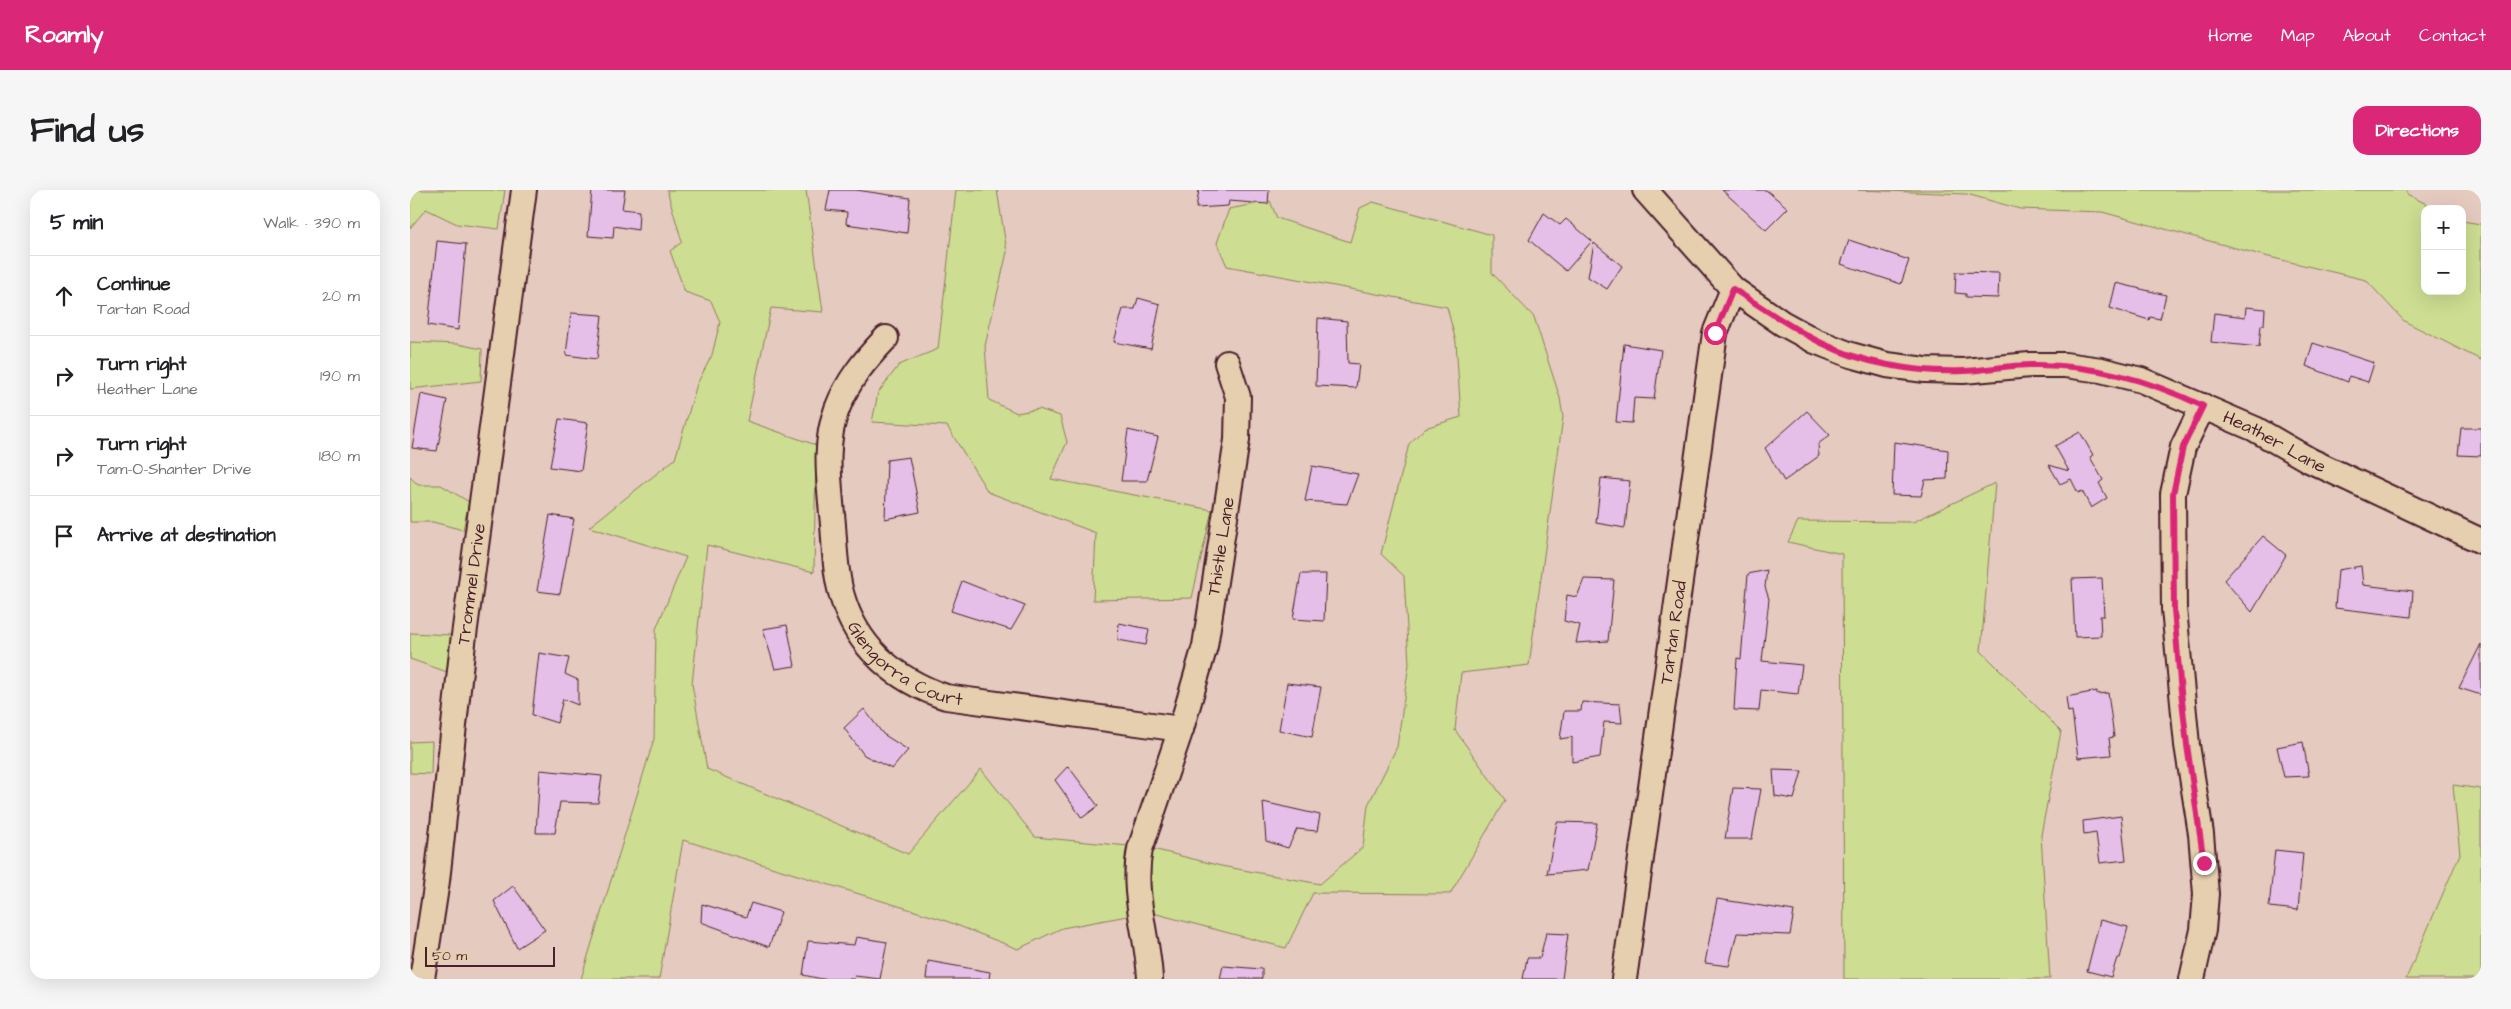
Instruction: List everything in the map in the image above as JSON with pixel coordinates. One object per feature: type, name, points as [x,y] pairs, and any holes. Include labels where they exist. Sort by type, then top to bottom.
[{"type":"street","name":"Trommel Drive","points":[[422,979],[437,881],[463,643],[524,190]]},
{"type":"street","name":"Heather Lane","points":[[1645,190],[1733,289],[1782,323],[1815,341],[1851,355],[1887,365],[1925,370],[1963,371],[2030,364],[2100,370],[2140,380],[2254,428],[2309,460],[2481,541]]},
{"type":"street","name":"Tartan Road","points":[[1624,979],[1715,333],[1733,289]]},
{"type":"street","name":"Glengorra Court","points":[[886,338],[862,363],[847,386],[830,434],[828,462],[837,571],[850,619],[864,642],[881,661],[898,675],[922,689],[946,697],[1181,729]]},
{"type":"street","name":"Thistle Lane","points":[[1181,729],[1205,646],[1237,440],[1238,397],[1227,363]]},
{"type":"street","points":[[2192,979],[2203,930],[2206,894],[2201,834],[2187,745],[2177,646],[2174,609],[2173,494],[2183,447],[2203,406]]},
{"type":"street","points":[[1150,979],[1136,889],[1140,849],[1181,729]]},
{"type":"green space","points":[[410,190],[505,190],[499,229],[457,224],[426,209],[410,228]]},
{"type":"green space","points":[[667,190],[806,190],[823,312],[771,308],[747,421],[816,445],[814,572],[707,545],[692,684],[707,769],[908,854],[981,769],[1035,837],[1149,848],[1221,866],[1320,884],[1363,847],[1368,805],[1397,747],[1409,664],[1404,576],[1381,554],[1409,444],[1425,428],[1461,417],[1456,342],[1447,307],[1227,266],[1217,243],[1229,209],[1270,201],[1277,218],[1350,242],[1360,208],[1373,202],[1492,235],[1492,273],[1534,317],[1560,398],[1563,417],[1529,665],[1461,673],[1455,730],[1505,800],[1450,894],[1313,893],[1286,948],[1149,912],[1062,928],[1018,949],[941,919],[683,840],[659,979],[581,979],[654,739],[656,629],[686,557],[589,527],[675,459],[697,384],[712,355],[720,322],[711,301],[685,292],[670,251],[682,242]]},
{"type":"green space","points":[[956,190],[997,190],[1007,252],[985,346],[989,400],[1017,413],[1039,409],[1060,416],[1067,442],[1051,479],[1212,510],[1192,598],[1093,600],[1096,533],[988,492],[947,426],[872,422],[878,393],[899,365],[938,349]]},
{"type":"green space","points":[[1858,190],[2406,190],[2407,194],[2428,205],[2421,205],[2421,295],[2466,295],[2466,222],[2481,224],[2481,360],[2404,321],[2366,280],[2265,256],[2102,212],[2020,209],[1967,194]]},
{"type":"green space","points":[[410,342],[457,344],[482,349],[481,381],[410,389]]},
{"type":"green space","points":[[410,477],[418,485],[441,485],[469,502],[463,530],[433,522],[410,522]]},
{"type":"green space","points":[[1995,483],[1981,651],[2061,731],[2041,835],[2050,979],[1844,979],[1842,554],[1788,542],[1798,521],[1913,522]]},
{"type":"green space","points":[[410,633],[451,635],[450,673],[410,659]]},
{"type":"green space","points":[[432,741],[431,774],[410,773],[410,742]]},
{"type":"green space","points":[[2453,785],[2481,789],[2481,979],[2406,979],[2460,854]]},
{"type":"building","points":[[592,190],[625,190],[622,209],[639,211],[638,230],[614,226],[613,238],[588,236]]},
{"type":"building","points":[[830,190],[856,190],[910,198],[907,233],[846,224],[847,212],[826,210]]},
{"type":"building","points":[[1199,190],[1269,190],[1268,204],[1229,201],[1228,206],[1196,208]]},
{"type":"building","points":[[1722,190],[1766,190],[1788,208],[1766,230]]},
{"type":"building","points":[[1544,213],[1560,225],[1566,219],[1592,241],[1566,271],[1529,240]]},
{"type":"building","points":[[1849,240],[1909,260],[1901,284],[1841,264]]},
{"type":"building","points":[[437,241],[466,244],[458,330],[428,325]]},
{"type":"building","points":[[1594,243],[1622,266],[1607,289],[1588,277]]},
{"type":"building","points":[[1956,272],[1999,273],[1998,298],[1966,297],[1966,294],[1955,293]]},
{"type":"building","points":[[2116,283],[2166,295],[2160,319],[2150,317],[2149,320],[2110,308]]},
{"type":"building","points":[[1138,298],[1160,304],[1151,349],[1114,342],[1123,309],[1135,309]]},
{"type":"building","points":[[2246,307],[2265,309],[2264,325],[2261,325],[2259,347],[2211,342],[2214,313],[2245,317]]},
{"type":"building","points":[[571,313],[602,315],[597,359],[566,355]]},
{"type":"building","points":[[1318,318],[1347,321],[1348,363],[1359,364],[1356,388],[1316,386]]},
{"type":"building","points":[[2313,343],[2374,363],[2368,382],[2349,376],[2348,382],[2306,366]]},
{"type":"building","points":[[1624,344],[1661,350],[1654,399],[1634,398],[1632,423],[1616,422]]},
{"type":"building","points":[[421,394],[447,400],[437,451],[412,448]]},
{"type":"building","points":[[1807,411],[1830,435],[1818,444],[1819,456],[1784,481],[1765,448]]},
{"type":"building","points":[[559,419],[588,423],[581,471],[550,467]]},
{"type":"building","points":[[2461,428],[2481,428],[2481,456],[2458,455]]},
{"type":"building","points":[[1128,430],[1158,437],[1147,481],[1121,481]]},
{"type":"building","points":[[2080,432],[2093,455],[2090,457],[2103,480],[2099,483],[2107,498],[2091,508],[2082,491],[2078,493],[2071,479],[2060,484],[2049,465],[2069,471],[2055,446]]},
{"type":"building","points":[[1894,442],[1948,450],[1947,479],[1925,480],[1921,496],[1892,495]]},
{"type":"building","points":[[909,457],[920,512],[885,519],[887,460]]},
{"type":"building","points":[[1312,466],[1358,474],[1347,504],[1305,501]]},
{"type":"building","points":[[1601,478],[1630,481],[1625,528],[1596,523]]},
{"type":"building","points":[[550,515],[574,519],[560,594],[537,591]]},
{"type":"building","points":[[2263,536],[2286,555],[2252,612],[2224,580]]},
{"type":"building","points":[[2361,566],[2363,585],[2413,591],[2411,617],[2335,608],[2338,570]]},
{"type":"building","points":[[1767,570],[1765,587],[1769,599],[1762,661],[1802,665],[1798,694],[1761,690],[1759,711],[1734,710],[1737,658],[1741,659],[1748,574]]},
{"type":"building","points":[[1301,574],[1326,574],[1324,621],[1293,619]]},
{"type":"building","points":[[2102,578],[2104,616],[2100,616],[2101,636],[2075,637],[2072,579]]},
{"type":"building","points":[[1584,579],[1614,580],[1608,641],[1576,643],[1580,625],[1564,621],[1567,595],[1577,597]]},
{"type":"building","points":[[962,581],[1025,606],[1011,630],[951,611]]},
{"type":"building","points":[[1119,623],[1149,629],[1146,645],[1118,640]]},
{"type":"building","points":[[787,625],[795,666],[775,669],[763,629]]},
{"type":"building","points":[[2481,644],[2481,695],[2459,688]]},
{"type":"building","points":[[539,653],[569,658],[565,674],[578,680],[578,705],[563,699],[557,723],[532,715]]},
{"type":"building","points":[[1287,683],[1321,687],[1312,737],[1279,730]]},
{"type":"building","points":[[2097,691],[2097,694],[2108,693],[2114,737],[2109,738],[2111,755],[2078,758],[2072,711],[2068,712],[2066,697]]},
{"type":"building","points":[[1582,702],[1620,704],[1622,723],[1604,722],[1600,757],[1572,762],[1572,737],[1560,739],[1564,711],[1581,711]]},
{"type":"building","points":[[864,709],[883,734],[908,750],[892,769],[864,755],[844,728]]},
{"type":"building","points":[[2303,742],[2309,776],[2284,777],[2277,747]]},
{"type":"building","points":[[1068,766],[1098,806],[1082,818],[1055,780]]},
{"type":"building","points":[[540,770],[602,776],[598,803],[560,802],[555,833],[536,833]]},
{"type":"building","points":[[1773,770],[1802,771],[1794,799],[1775,796]]},
{"type":"building","points":[[1733,788],[1761,789],[1752,839],[1725,839]]},
{"type":"building","points":[[1263,802],[1320,815],[1317,831],[1297,829],[1288,848],[1266,841]]},
{"type":"building","points":[[2121,816],[2126,860],[2100,863],[2096,833],[2084,835],[2083,821]]},
{"type":"building","points":[[1557,822],[1597,823],[1588,870],[1547,874]]},
{"type":"building","points":[[2275,850],[2303,853],[2298,910],[2269,907]]},
{"type":"building","points":[[513,886],[545,930],[517,948],[494,901]]},
{"type":"building","points":[[1717,899],[1794,911],[1790,935],[1737,933],[1729,966],[1705,963]]},
{"type":"building","points":[[751,903],[781,912],[769,947],[701,922],[702,904],[746,917]]},
{"type":"building","points":[[2100,920],[2128,927],[2120,958],[2117,958],[2111,977],[2087,971]]},
{"type":"building","points":[[1546,933],[1568,934],[1562,979],[1523,979],[1527,958],[1540,958]]},
{"type":"building","points":[[856,937],[887,942],[880,979],[855,976],[854,979],[822,979],[803,975],[808,941],[854,945]]},
{"type":"building","points":[[928,961],[990,972],[989,979],[926,979]]},
{"type":"building","points":[[1223,966],[1262,969],[1262,979],[1220,979]]},
{"type":"route","points":[[1715,333],[1733,289],[1782,323],[1815,341],[1851,355],[1887,365],[1925,370],[1963,371],[2030,364],[2100,370],[2140,380],[2174,392],[2203,406],[2183,447],[2173,494],[2174,609],[2180,682],[2204,863]]}]
